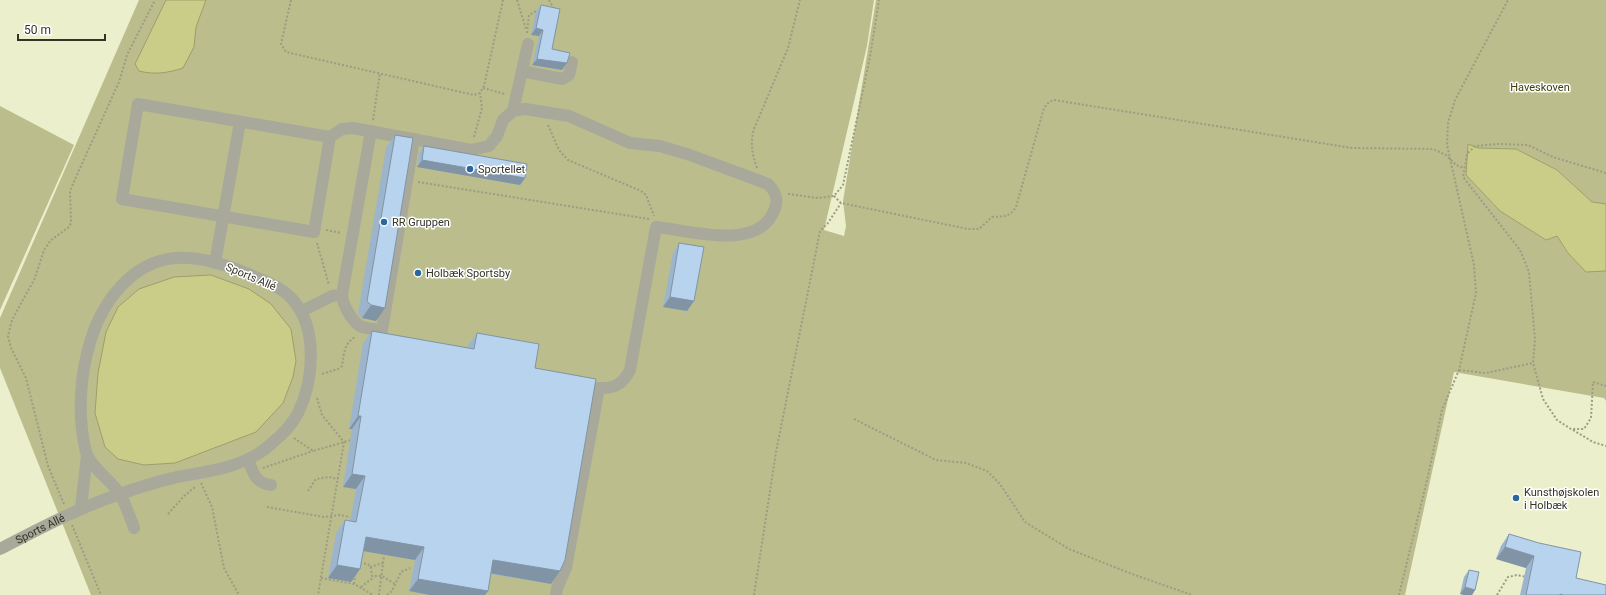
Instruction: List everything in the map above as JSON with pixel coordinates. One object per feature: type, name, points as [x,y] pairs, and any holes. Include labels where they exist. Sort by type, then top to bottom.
[{"type":"street","points":[[330,137],[315,230],[223,217],[122,199],[138,104],[330,137],[342,129],[348,128],[471,150],[489,146],[497,136],[503,120],[512,111],[528,44]]},
{"type":"street","points":[[522,71],[562,79],[569,75],[572,62]]},
{"type":"street","points":[[512,111],[525,109],[569,116],[623,140],[660,146],[683,153],[768,184],[774,190],[777,198],[774,213],[763,227],[754,231],[724,237],[656,227],[630,370],[625,380],[618,385],[610,388],[599,388],[566,568],[557,588],[556,595]]},
{"type":"street","points":[[215,263],[240,122]]},
{"type":"street","points":[[337,296],[353,235],[371,131]]},
{"type":"street","points":[[337,296],[348,313],[360,326],[382,330],[414,139]]},
{"type":"street","name":"Sports Allé","points":[[0,549],[81,508],[120,494],[161,482],[200,480],[248,459],[270,446],[286,431],[299,412],[307,384],[309,369],[310,355],[308,327],[302,311],[288,294],[272,284],[226,265],[175,258],[155,263],[132,275],[113,295],[97,320],[86,355],[82,388],[81,417],[87,455],[81,508]]},
{"type":"street","points":[[302,311],[337,296]]},
{"type":"street","points":[[87,455],[120,494],[134,528]]},
{"type":"street","points":[[248,459],[259,482],[271,485]]},
{"type":"path","points":[[101,595],[51,475],[26,378],[11,348],[8,336],[9,329],[17,309],[35,278],[44,250],[51,240],[71,223],[70,191],[119,82],[127,55],[155,0]]},
{"type":"path","points":[[291,0],[281,44],[286,52],[474,95],[480,94]]},
{"type":"path","points":[[471,150],[482,108],[480,94],[483,88],[503,0]]},
{"type":"path","points":[[517,0],[526,30],[528,44]]},
{"type":"path","points":[[549,0],[557,14]]},
{"type":"path","points":[[768,184],[757,169],[752,154],[751,141],[754,128],[788,48],[800,0]]},
{"type":"path","points":[[777,198],[789,194],[818,198],[834,196],[843,184],[879,0]]},
{"type":"path","points":[[1399,595],[1442,410],[1458,370],[1474,308],[1476,280],[1472,253],[1450,159],[1447,131],[1450,114],[1455,100],[1508,0]]},
{"type":"path","points":[[526,30],[529,15],[535,10],[539,10]]},
{"type":"path","points":[[371,131],[380,73]]},
{"type":"path","points":[[483,88],[516,96]]},
{"type":"path","points":[[834,196],[840,203],[972,230],[982,227],[992,217],[1010,215],[1018,202],[1044,108],[1049,102],[1054,100],[1352,148],[1433,149],[1450,159],[1456,165],[1464,168]]},
{"type":"path","points":[[548,112],[547,118],[550,133],[563,155],[576,165],[614,178],[641,191],[646,195],[651,204],[656,227]]},
{"type":"path","points":[[1606,173],[1553,157],[1528,144],[1498,144],[1475,146],[1467,154],[1463,177],[1520,250],[1529,272],[1535,340],[1533,363],[1543,399],[1557,420],[1593,442],[1606,446]]},
{"type":"path","points":[[407,180],[652,220],[656,227]]},
{"type":"path","points":[[754,595],[776,452],[820,231],[828,223],[840,203]]},
{"type":"path","points":[[337,296],[315,230],[353,235]]},
{"type":"path","points":[[321,380],[322,373],[338,369],[342,366],[344,348],[349,340],[357,335],[360,326]]},
{"type":"path","points":[[1458,370],[1486,373],[1533,363]]},
{"type":"path","points":[[1571,429],[1584,430],[1591,418],[1593,382],[1606,386]]},
{"type":"path","points":[[318,393],[317,399],[322,416],[344,442],[318,595]]},
{"type":"path","points":[[854,419],[936,460],[966,463],[987,472],[1000,484],[1025,522],[1069,549],[1132,574],[1192,595]]},
{"type":"path","points":[[286,431],[301,444],[314,451]]},
{"type":"path","points":[[253,471],[351,440]]},
{"type":"path","points":[[308,491],[316,479],[329,477],[338,479]]},
{"type":"path","points":[[200,480],[209,483]]},
{"type":"path","points":[[168,514],[200,480]]},
{"type":"path","points":[[200,480],[212,507],[224,568],[239,595]]},
{"type":"path","points":[[267,507],[317,516],[332,517],[340,515],[350,517]]},
{"type":"path","points":[[379,595],[384,556]]},
{"type":"path","points":[[358,557],[357,563],[368,564],[372,576],[375,577]]},
{"type":"path","points":[[370,567],[383,563]]},
{"type":"path","points":[[387,595],[392,591],[401,572],[410,568]]},
{"type":"path","points":[[354,584],[356,570]]},
{"type":"path","points":[[1497,595],[1508,577],[1517,574],[1532,578]]},
{"type":"path","points":[[361,587],[375,577],[382,576],[395,584]]},
{"type":"path","points":[[321,578],[354,584],[372,595]]},
{"type":"green space","name":"Haveskoven","points":[[139,0],[874,0],[867,46],[824,230],[844,236],[846,226],[843,201],[876,0],[1606,0],[1606,204],[1592,202],[1557,170],[1516,149],[1478,148],[1466,175],[1500,211],[1546,240],[1557,236],[1568,253],[1586,271],[1606,271],[1606,401],[1604,398],[1454,372],[1405,595],[91,595],[0,368],[0,318]]},
{"type":"green space","points":[[0,106],[74,145],[0,310]]},
{"type":"shaded area","points":[[166,0],[206,0],[196,27],[194,47],[183,68],[161,73],[139,71],[135,64]]},
{"type":"shaded area","points":[[1468,144],[1478,148],[1516,149],[1557,170],[1592,202],[1606,204],[1606,271],[1586,272],[1568,253],[1557,236],[1546,240],[1500,211],[1466,175]]},
{"type":"shaded area","points":[[211,275],[249,289],[271,304],[291,329],[296,361],[293,377],[283,403],[256,432],[175,463],[144,465],[118,459],[105,447],[95,413],[98,373],[106,332],[118,307],[139,289],[174,277]]},
{"type":"building","points":[[541,5],[560,9],[552,49],[570,53],[567,63],[537,59],[543,30],[536,28]]},
{"type":"building","points":[[395,135],[413,138],[385,308],[371,305],[367,301]]},
{"type":"building","points":[[424,146],[527,164],[525,178],[422,160]]},
{"type":"building","points":[[679,243],[704,247],[694,301],[670,297]]},
{"type":"building","points":[[372,331],[474,349],[477,333],[539,344],[535,368],[596,379],[565,560],[560,571],[493,560],[488,591],[418,579],[424,547],[366,537],[360,569],[337,565],[345,520],[356,522],[365,476],[352,474],[361,416],[358,416]]},
{"type":"building","points":[[1509,534],[1539,543],[1581,552],[1576,578],[1606,585],[1606,595],[1526,595],[1534,556],[1505,547]]},
{"type":"building","points":[[1469,570],[1479,572],[1475,590],[1465,587]]},
{"type":"place","name":"Sportellet","points":[[470,169]]},
{"type":"place","name":"RR Gruppen","points":[[384,222]]},
{"type":"place","name":"Holbæk Sportsby","points":[[418,273]]},
{"type":"place","name":"Kunsthøjskolen i Holbæk","points":[[1516,498]]}]
